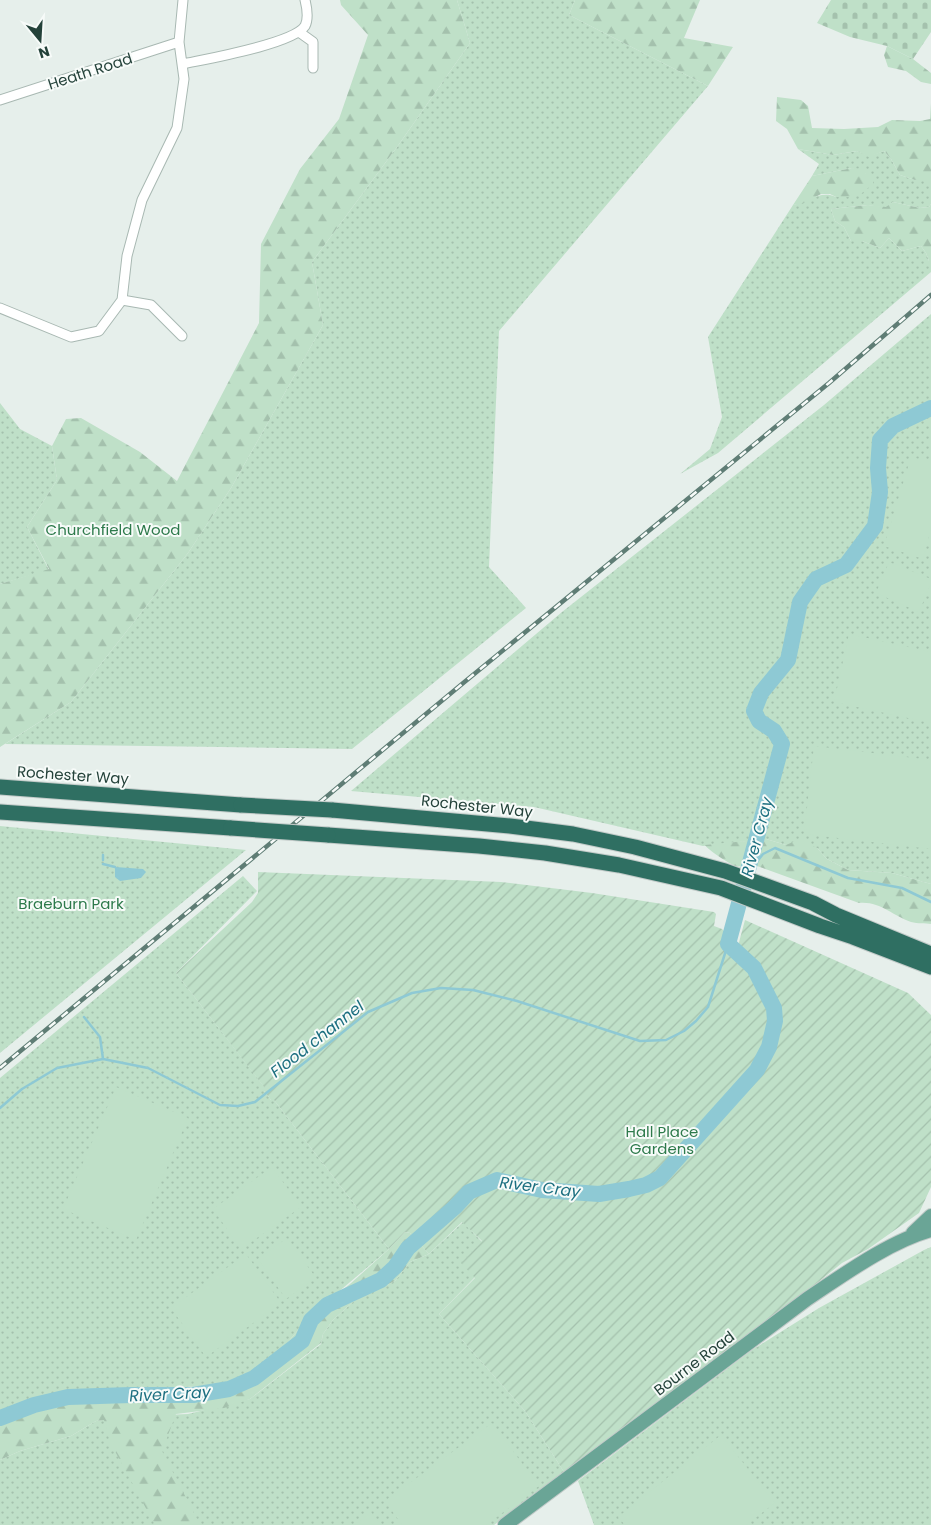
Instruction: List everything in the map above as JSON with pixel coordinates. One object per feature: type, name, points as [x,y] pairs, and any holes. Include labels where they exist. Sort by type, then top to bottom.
[{"type":"highway","name":"Rochester Way","points":[[0,787],[332,810],[510,826],[573,834],[635,847],[725,871],[813,903],[836,915],[931,954]]},
{"type":"highway","points":[[0,812],[479,846],[545,853],[619,865],[721,888],[931,967]]},
{"type":"highway","points":[[813,903],[838,908],[931,943]]},
{"type":"highway","points":[[820,926],[855,946],[931,978]]},
{"type":"main road","name":"Bourne Road","points":[[909,1237],[931,1216]]},
{"type":"main road","name":"Bourne Road","points":[[505,1525],[807,1299],[852,1269],[909,1237],[931,1230]]},
{"type":"street","points":[[0,308],[71,337],[99,331],[122,300],[127,256],[142,200],[178,128],[184,79],[179,42],[183,0]]},
{"type":"street","points":[[183,64],[267,45],[299,32],[306,25],[308,9],[304,0]]},
{"type":"street","points":[[299,32],[312,42],[313,68]]},
{"type":"street","name":"Heath Road","points":[[0,100],[179,42]]},
{"type":"street","points":[[122,300],[151,305],[182,336]]},
{"type":"green space","name":"Churchfield Wood","points":[[340,0],[457,0],[470,43],[397,147],[312,262],[323,325],[231,488],[188,553],[71,702],[0,747],[0,584],[49,569],[27,527],[57,480],[52,446],[66,419],[81,418],[140,452],[177,481],[259,323],[261,244],[300,169],[339,119],[368,35],[341,5]]},
{"type":"green space","points":[[457,0],[575,0],[569,15],[708,86],[499,331],[489,567],[526,608],[352,749],[5,744],[71,702],[188,553],[231,488],[323,325],[312,262],[397,147],[470,43]]},
{"type":"green space","points":[[575,0],[700,0],[684,38],[733,47],[708,86],[569,15]]},
{"type":"green space","points":[[831,0],[931,0],[931,32],[913,59],[887,46],[850,37],[817,23]]},
{"type":"green space","points":[[887,46],[913,59],[931,73],[931,84],[921,82],[906,71],[888,67],[884,55]]},
{"type":"green space","points":[[777,97],[801,100],[808,106],[812,128],[878,127],[892,120],[920,121],[930,119],[931,103],[931,180],[915,180],[900,175],[884,151],[869,157],[857,151],[833,155],[798,149],[787,129],[776,121]]},
{"type":"green space","points":[[798,149],[833,155],[857,151],[869,156],[884,151],[900,175],[915,180],[931,180],[931,204],[929,207],[920,208],[893,202],[886,208],[868,205],[831,209],[835,221],[844,227],[851,241],[862,241],[880,248],[889,238],[902,251],[921,246],[929,261],[931,261],[931,272],[718,453],[680,474],[710,449],[722,417],[708,337],[793,205],[825,195],[836,197],[866,174],[852,168],[812,176],[819,164]]},
{"type":"green space","points":[[852,168],[863,169],[866,174],[873,176],[873,184],[862,193],[850,197],[821,194],[804,203],[793,205],[812,176]]},
{"type":"green space","points":[[893,202],[920,208],[929,207],[931,204],[931,261],[929,261],[921,246],[902,251],[889,238],[880,248],[862,241],[851,241],[844,227],[835,221],[831,209],[868,205],[886,207]]},
{"type":"green space","points":[[931,314],[931,884],[892,873],[848,870],[827,859],[817,848],[786,845],[766,839],[703,846],[534,807],[351,791],[562,612],[824,405]]},
{"type":"green space","points":[[0,403],[20,429],[52,446],[57,480],[27,527],[49,570],[0,584]]},
{"type":"green space","points":[[911,457],[931,462],[931,529],[923,559],[884,546]]},
{"type":"green space","points":[[889,562],[931,579],[919,612],[876,593]]},
{"type":"green space","points":[[849,634],[931,652],[931,723],[834,702]]},
{"type":"green space","points":[[814,746],[931,760],[931,849],[804,834]]},
{"type":"green space","name":"Braeburn Park","points":[[0,826],[246,850],[0,1053]]},
{"type":"green space","points":[[766,839],[786,845],[800,839],[817,848],[827,859],[848,870],[892,873],[931,884],[931,924],[911,922],[873,904],[859,903],[749,863],[735,866],[718,856],[705,845]]},
{"type":"green space","name":"Hall Place Gardens","points":[[258,872],[501,882],[592,893],[714,912],[716,914],[714,926],[722,929],[738,946],[745,920],[908,993],[931,1015],[931,1187],[919,1213],[868,1249],[842,1263],[746,1340],[564,1472],[525,1411],[439,1314],[475,1278],[461,1263],[482,1241],[462,1222],[429,1254],[410,1233],[405,1232],[389,1249],[274,1100],[271,1100],[264,1091],[264,1087],[176,973],[252,902],[258,893]]},
{"type":"green space","points":[[243,876],[257,891],[176,973],[265,1088],[264,1091],[271,1100],[274,1100],[389,1249],[310,1316],[282,1349],[242,1379],[210,1386],[73,1391],[0,1414],[0,1078]]},
{"type":"green space","points":[[116,1087],[188,1118],[136,1240],[63,1209]]},
{"type":"green space","points":[[272,1167],[301,1207],[241,1249],[213,1209]]},
{"type":"green space","points":[[463,1222],[482,1242],[475,1277],[439,1314],[525,1411],[564,1472],[494,1525],[0,1525],[0,1460],[20,1451],[71,1436],[96,1421],[123,1417],[188,1414],[250,1399],[321,1344],[323,1334],[333,1320],[355,1300],[395,1281],[410,1262],[429,1254]]},
{"type":"green space","points":[[405,1232],[410,1233],[429,1254],[410,1262],[395,1281],[355,1300],[333,1320],[323,1334],[321,1343],[250,1399],[224,1408],[176,1414],[162,1451],[200,1525],[155,1525],[110,1442],[104,1420],[96,1421],[71,1436],[20,1451],[0,1460],[0,1414],[30,1401],[73,1391],[210,1386],[242,1379],[282,1349],[310,1316],[350,1284]]},
{"type":"green space","points":[[287,1238],[316,1278],[286,1299],[258,1259]]},
{"type":"green space","points":[[931,1247],[931,1525],[594,1525],[578,1481],[752,1350],[819,1308]]},
{"type":"green space","points":[[246,1254],[281,1303],[206,1357],[171,1308]]},
{"type":"green space","points":[[492,1423],[539,1486],[486,1525],[402,1525],[385,1501]]},
{"type":"green space","points":[[721,1435],[775,1503],[746,1525],[625,1525],[618,1517]]},
{"type":"green space","points":[[371,1512],[381,1525],[354,1525]]},
{"type":"water","points":[[115,867],[143,869],[146,872],[141,878],[120,881],[115,877]]},
{"type":"waterway","name":"River Cray","points":[[0,1418],[34,1405],[68,1397],[193,1395],[229,1389],[254,1378],[302,1341],[311,1320],[327,1305],[381,1280],[395,1267],[408,1248],[455,1207],[469,1192],[497,1180],[542,1190],[599,1194],[646,1185],[660,1178],[757,1070],[769,1047],[775,1021],[774,1008],[754,968],[728,944],[782,744],[774,731],[759,721],[754,711],[761,693],[788,660],[800,602],[816,579],[846,565],[875,526],[880,492],[878,468],[880,440],[893,426],[931,408]]},
{"type":"waterway","points":[[748,873],[763,854],[775,848],[848,878],[902,888],[931,902]]},
{"type":"waterway","points":[[103,855],[103,860]]},
{"type":"waterway","points":[[103,864],[115,867]]},
{"type":"waterway","name":"Flood channel","points":[[0,1108],[22,1089],[57,1068],[103,1059],[148,1068],[220,1105],[238,1106],[255,1102],[368,1012],[412,993],[441,988],[473,990],[517,1001],[640,1041],[666,1040],[684,1031],[708,1007],[728,944]]},
{"type":"waterway","points":[[84,1017],[100,1037],[103,1059]]},
{"type":"railway","points":[[0,1068],[462,684],[829,383],[931,295]]}]
